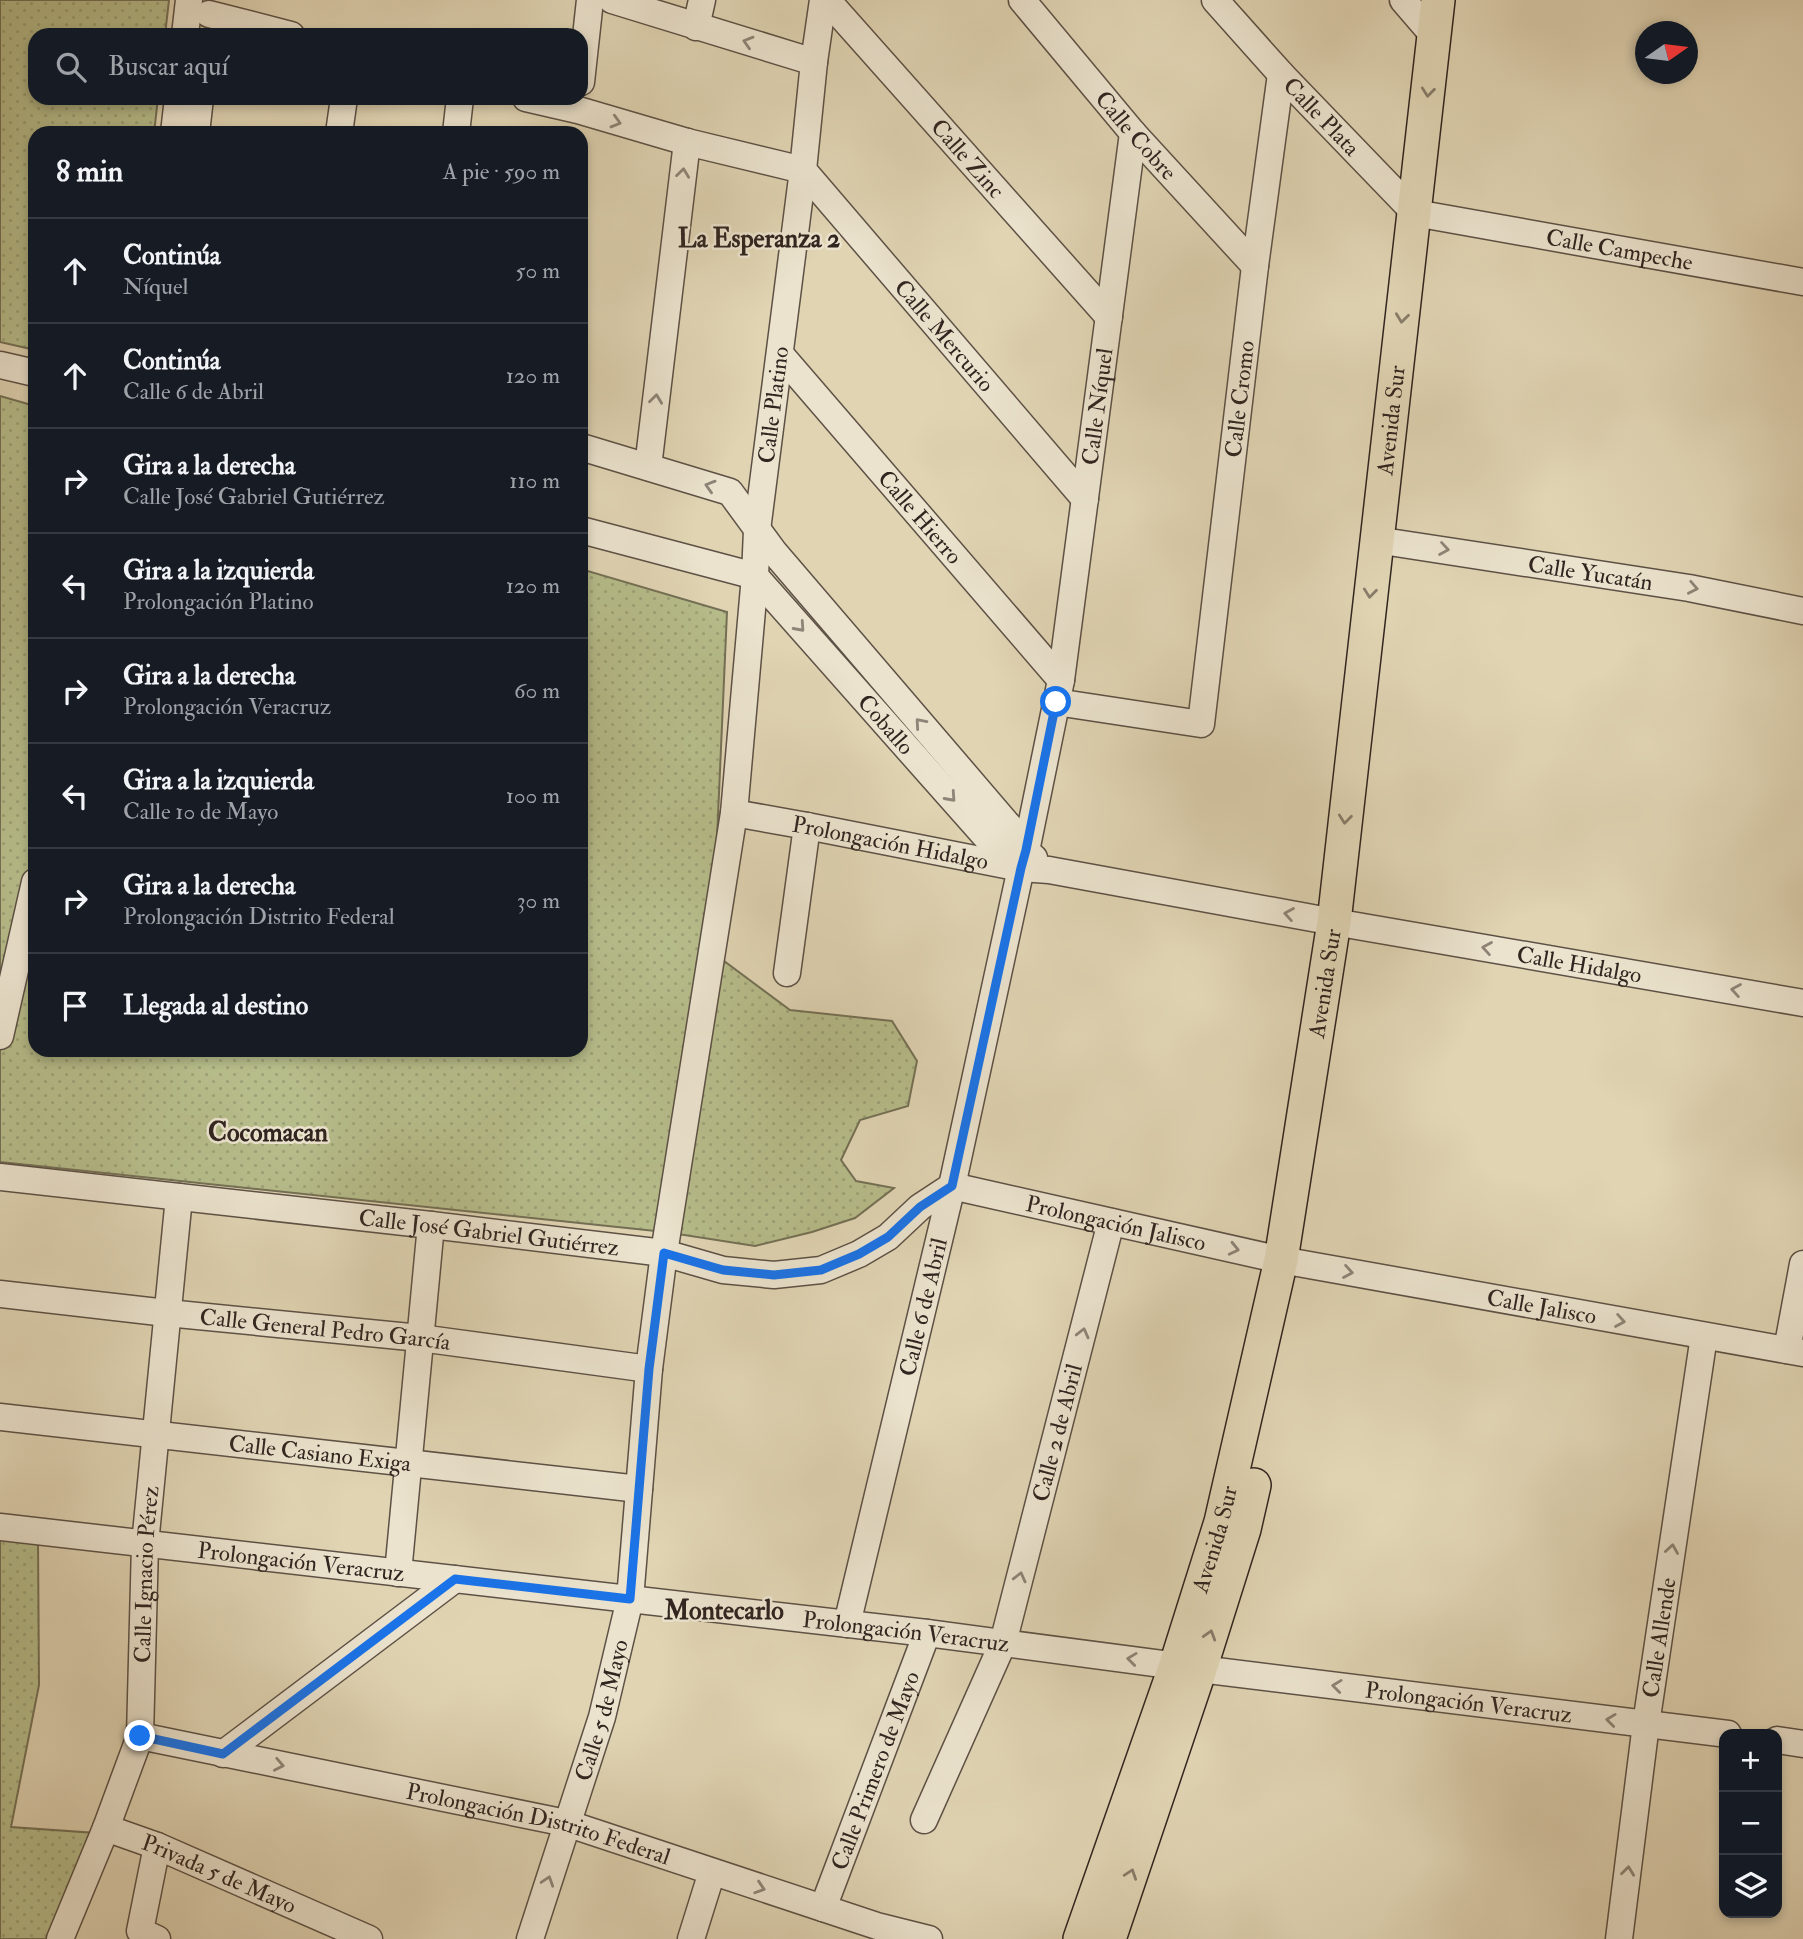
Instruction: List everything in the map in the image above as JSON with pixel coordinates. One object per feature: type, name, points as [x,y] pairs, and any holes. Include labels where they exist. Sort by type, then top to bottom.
[{"type":"main road","name":"Avenida Sur","points":[[1426,215],[1438,0]]},
{"type":"main road","name":"Avenida Sur","points":[[1080,1939],[1244,1529],[1293,1262],[1345,924],[1426,215],[1461,0]]},
{"type":"main road","name":"Avenida Sur","points":[[1109,1939],[1188,1667]]},
{"type":"street","points":[[587,28],[590,0]]},
{"type":"street","points":[[612,0],[814,62]]},
{"type":"street","points":[[696,27],[702,0]]},
{"type":"street","name":"Calle Platino","points":[[664,1253],[734,813],[757,530],[803,170],[814,62],[825,0]]},
{"type":"street","name":"Calle Zinc","points":[[825,0],[1109,317]]},
{"type":"street","name":"Calle Cobre","points":[[1022,0],[1133,134],[1255,266]]},
{"type":"street","name":"Calle Plata","points":[[1215,0],[1281,74],[1426,215]]},
{"type":"street","points":[[1403,0],[1434,36]]},
{"type":"street","points":[[191,28],[204,12],[265,28]]},
{"type":"street","name":"Calle Cromo","points":[[1059,691],[1201,724],[1255,266],[1281,74]]},
{"type":"street","points":[[175,126],[177,105]]},
{"type":"street","points":[[197,126],[199,105]]},
{"type":"street","points":[[340,126],[343,105]]},
{"type":"street","points":[[457,126],[459,105]]},
{"type":"street","points":[[548,105],[803,170]]},
{"type":"street","name":"Calle Níquel","points":[[1023,859],[1059,691],[1133,134]]},
{"type":"street","points":[[648,467],[687,142]]},
{"type":"street","name":"Calle Mercurio","points":[[803,170],[1085,499]]},
{"type":"street","name":"Calle Campeche","points":[[1426,215],[1803,282]]},
{"type":"street","name":"Calle Hierro","points":[[780,354],[1059,691]]},
{"type":"street","points":[[0,365],[28,371]]},
{"type":"street","name":"Coballo","points":[[588,449],[730,492],[774,552],[1014,832],[1023,859]]},
{"type":"street","points":[[588,532],[755,576]]},
{"type":"street","name":"Calle Yucatán","points":[[1388,541],[1689,587],[1803,611]]},
{"type":"street","name":"Coballo","points":[[755,576],[977,847],[1023,859]]},
{"type":"street","name":"Prolongación Hidalgo","points":[[734,813],[807,826],[977,847]]},
{"type":"street","points":[[787,973],[807,826]]},
{"type":"street","name":"Prolongación Hidalgo","points":[[1023,859],[1049,870],[1345,924]]},
{"type":"street","name":"Calle 6 de Abril","points":[[847,1624],[952,1186],[1023,859]]},
{"type":"street","points":[[0,1036],[28,913]]},
{"type":"street","name":"Calle Hidalgo","points":[[1345,924],[1803,1003]]},
{"type":"street","name":"Calle José Gabriel Gutiérrez","points":[[0,1177],[664,1253],[723,1270],[774,1275],[821,1270],[859,1254],[888,1237],[920,1207],[952,1186]]},
{"type":"street","name":"Prolongación Jalisco","points":[[952,1186],[1293,1262]]},
{"type":"street","name":"Calle Ignacio Pérez","points":[[60,1939],[140,1736],[145,1544],[179,1197]]},
{"type":"street","name":"Calle 2 de Abril","points":[[924,1820],[1003,1643],[1111,1222]]},
{"type":"street","points":[[398,1573],[431,1225]]},
{"type":"street","name":"Calle 5 de Mayo","points":[[530,1939],[601,1717],[630,1599],[649,1369],[664,1253]]},
{"type":"street","name":"Calle Jalisco","points":[[1293,1262],[1795,1352]]},
{"type":"street","points":[[1795,1352],[1803,1264]]},
{"type":"street","name":"Calle General Pedro García","points":[[0,1294],[420,1338],[649,1369]]},
{"type":"street","name":"Calle Allende","points":[[1619,1939],[1646,1724],[1704,1336]]},
{"type":"street","name":"Calle Casiano Exiga","points":[[0,1417],[639,1489]]},
{"type":"street","name":"Prolongación Veracruz","points":[[0,1527],[927,1633],[1719,1733]]},
{"type":"street","points":[[223,1754],[455,1579]]},
{"type":"street","name":"Calle Primero de Mayo","points":[[823,1908],[927,1633]]},
{"type":"street","name":"Prolongación Distrito Federal","points":[[140,1736],[566,1823],[823,1908],[875,1932],[929,1939]]},
{"type":"street","points":[[1782,1741],[1803,1744]]},
{"type":"street","name":"Privada 5 de Mayo","points":[[106,1828],[157,1846],[369,1939]]},
{"type":"street","points":[[149,1935],[157,1846]]},
{"type":"street","points":[[691,1939],[712,1872]]},
{"type":"green space","points":[[0,0],[169,0],[166,28],[28,28],[28,105],[157,105],[155,126],[28,126],[28,348],[0,342]]},
{"type":"green space","points":[[0,396],[28,404],[28,1057],[588,1057],[588,571],[727,612],[712,952],[790,1010],[892,1021],[917,1061],[908,1106],[860,1120],[841,1160],[856,1181],[894,1188],[855,1218],[755,1246],[665,1232],[0,1162]]},
{"type":"green space","points":[[0,1535],[38,1540],[39,1685],[11,1827],[96,1833],[57,1939],[0,1939]]},
{"type":"district","name":"La Esperanza 2","points":[[759,239]]},
{"type":"district","name":"Cocomacan","points":[[268,1133]]},
{"type":"district","name":"Montecarlo","points":[[724,1611]]},
{"type":"route","points":[[140,1736],[223,1754],[455,1579],[630,1599],[649,1369],[664,1253],[723,1270],[774,1275],[821,1270],[859,1254],[888,1237],[920,1207],[952,1186],[1056,702]]}]
